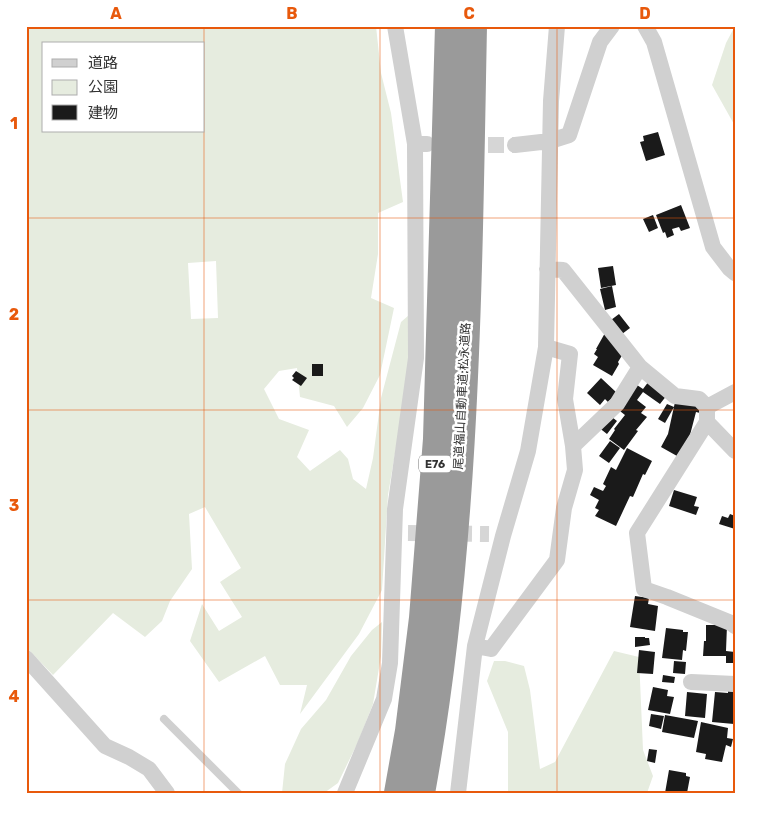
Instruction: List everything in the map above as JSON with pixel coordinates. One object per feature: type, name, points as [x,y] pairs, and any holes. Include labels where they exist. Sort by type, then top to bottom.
[{"type":"highway","points":[[429,140],[441,26]]},
{"type":"highway","name":"尾道福山自動車道;松永道路","points":[[398,793],[409,731],[423,618],[437,439],[429,140],[449,26]]},
{"type":"highway","name":"尾道福山自動車道;松永道路","points":[[421,793],[433,731],[446,625],[462,433],[469,238],[473,26]]},
{"type":"highway","points":[[469,238],[491,26]]},
{"type":"street","points":[[345,793],[384,699],[390,663],[401,533],[395,509],[416,358],[429,140],[395,26]]},
{"type":"street","points":[[458,793],[475,646],[496,535],[528,451],[546,347],[551,101],[556,26]]},
{"type":"street","points":[[515,145],[550,141],[569,135],[600,42],[612,26]]},
{"type":"street","points":[[645,26],[654,42],[712,247],[735,273]]},
{"type":"street","points":[[547,269],[563,270],[640,367],[675,396],[699,399],[707,415],[735,451]]},
{"type":"street","points":[[475,646],[491,649],[557,560],[564,508],[575,470],[565,398],[570,354],[546,347]]},
{"type":"street","points":[[573,446],[617,404],[640,367]]},
{"type":"street","points":[[735,392],[707,415],[637,533],[644,589],[735,626]]},
{"type":"street","points":[[26,658],[105,746],[149,769],[167,793]]},
{"type":"street","points":[[691,682],[735,684]]},
{"type":"lane","points":[[164,719],[238,793]]},
{"type":"green space","points":[[26,26],[376,26],[381,73],[391,113],[403,202],[378,213],[378,254],[371,298],[394,308],[380,375],[363,408],[347,427],[334,406],[300,397],[297,368],[279,371],[264,389],[279,419],[309,430],[297,457],[310,471],[340,450],[348,459],[353,479],[366,489],[373,458],[381,398],[401,322],[409,315],[410,364],[388,495],[382,590],[359,634],[300,714],[307,685],[280,685],[265,656],[219,682],[190,641],[202,604],[219,631],[242,617],[220,582],[241,568],[205,507],[189,514],[192,569],[170,601],[162,621],[145,637],[113,613],[53,675],[26,647],[26,573],[29,569],[26,566]],"holes":[[[216,261],[218,318],[191,319],[188,263]]]},
{"type":"green space","points":[[735,26],[735,126],[712,85],[726,43]]},
{"type":"green space","points":[[382,622],[381,656],[373,704],[358,742],[338,783],[324,793],[282,793],[285,764],[301,729],[326,700],[351,656],[372,630]]},
{"type":"green space","points":[[614,651],[639,657],[643,750],[653,776],[647,793],[508,793],[508,732],[487,681],[494,661],[505,661],[524,666],[530,690],[540,769],[555,762]]},
{"type":"building","points":[[658,132],[665,155],[646,161],[640,142],[644,141],[643,136]]},
{"type":"building","points":[[681,205],[690,228],[681,231],[679,227],[672,229],[674,235],[667,238],[656,215]]},
{"type":"building","points":[[653,215],[658,228],[649,232],[643,219]]},
{"type":"building","points":[[613,266],[616,285],[601,288],[598,268]]},
{"type":"building","points":[[612,286],[616,307],[605,310],[600,289]]},
{"type":"building","points":[[619,314],[630,328],[622,334],[611,320]]},
{"type":"building","points":[[605,333],[626,349],[612,376],[593,365],[598,357],[594,354]]},
{"type":"building","points":[[312,364],[323,364],[323,376],[312,376]]},
{"type":"building","points":[[296,371],[307,378],[301,386],[292,380],[294,378],[292,376]]},
{"type":"building","points":[[601,378],[617,393],[608,402],[605,399],[600,405],[587,393]]},
{"type":"building","points":[[649,381],[667,395],[660,404],[643,392],[637,400],[646,407],[641,413],[647,417],[636,430],[638,431],[624,450],[609,439],[625,415],[616,408],[637,385],[643,389]]},
{"type":"building","points":[[675,402],[701,407],[700,413],[696,412],[690,435],[677,456],[661,447],[668,434]]},
{"type":"building","points":[[667,404],[674,407],[665,423],[658,419]]},
{"type":"building","points":[[608,414],[617,421],[607,434],[598,427]]},
{"type":"building","points":[[610,441],[620,448],[609,463],[599,456]]},
{"type":"building","points":[[627,448],[652,461],[645,475],[643,474],[633,497],[630,496],[616,526],[595,516],[599,510],[595,508],[599,500],[590,495],[594,487],[603,491],[606,486],[603,484],[611,467],[616,470]]},
{"type":"building","points":[[674,490],[697,497],[694,506],[699,507],[696,515],[669,506]]},
{"type":"building","points":[[730,514],[735,516],[735,529],[719,524],[722,516],[728,518]]},
{"type":"building","points":[[635,596],[649,598],[648,604],[658,606],[655,631],[630,627]]},
{"type":"building","points":[[706,625],[727,625],[726,651],[735,652],[735,663],[726,663],[726,656],[703,656],[704,641],[706,641]]},
{"type":"building","points":[[666,628],[688,632],[686,651],[683,650],[682,660],[662,658]]},
{"type":"building","points":[[635,637],[649,638],[650,645],[635,647]]},
{"type":"building","points":[[639,650],[655,652],[653,674],[637,673]]},
{"type":"building","points":[[674,661],[686,662],[685,674],[673,673]]},
{"type":"building","points":[[663,675],[675,677],[674,683],[662,682]]},
{"type":"building","points":[[653,687],[668,690],[667,696],[674,697],[670,714],[648,710]]},
{"type":"building","points":[[728,691],[735,692],[734,724],[712,722],[715,692],[728,693]]},
{"type":"building","points":[[687,692],[707,694],[705,718],[685,716]]},
{"type":"building","points":[[651,714],[664,716],[661,729],[649,726]]},
{"type":"building","points":[[665,715],[698,721],[694,738],[662,732]]},
{"type":"building","points":[[701,722],[728,728],[727,738],[733,739],[731,747],[726,745],[722,762],[705,759],[706,754],[696,752]]},
{"type":"building","points":[[649,749],[657,750],[655,763],[647,761]]},
{"type":"building","points":[[669,770],[686,773],[686,776],[690,777],[687,793],[665,793]]},
{"type":"tunnel","points":[[464,145],[515,145]]},
{"type":"tunnel","points":[[408,533],[489,534]]}]
